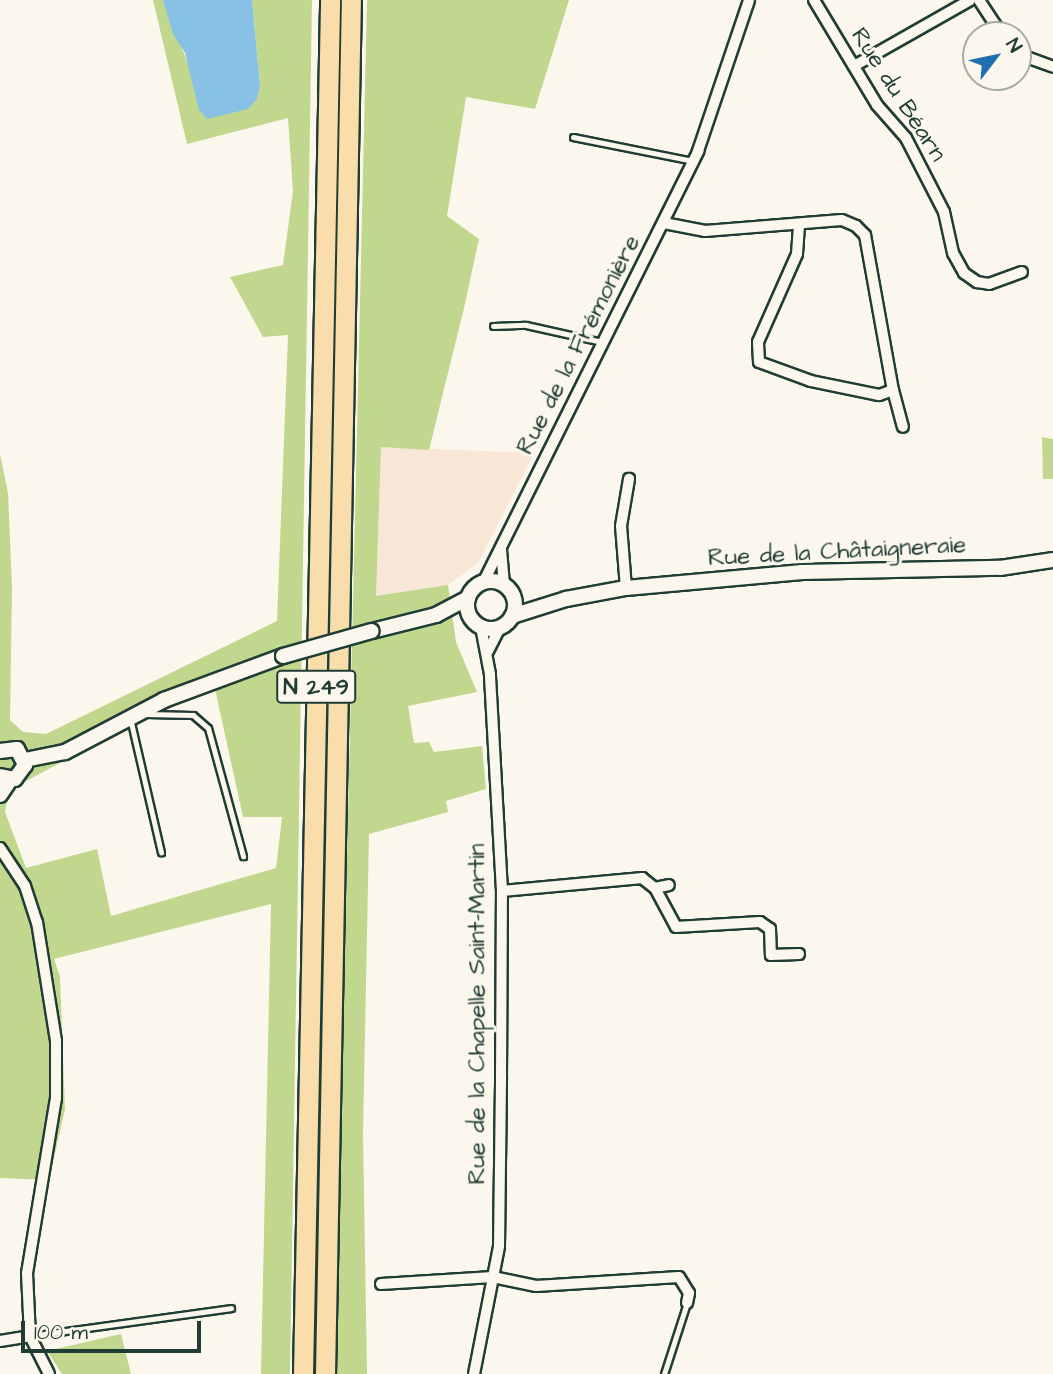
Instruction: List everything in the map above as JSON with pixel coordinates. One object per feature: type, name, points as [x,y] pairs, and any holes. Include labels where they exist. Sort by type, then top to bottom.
[{"type":"highway","name":"N 249","points":[[303,1374],[330,0]]},
{"type":"highway","name":"N 249","points":[[325,1374],[351,0]]},
{"type":"street","name":"Rue de la Frémonière","points":[[483,583],[693,161],[726,78],[749,0]]},
{"type":"street","name":"Rue du Béarn","points":[[814,0],[854,66],[915,156],[944,212],[953,253],[964,272],[977,282],[989,284],[1022,272]]},
{"type":"street","points":[[854,66],[970,0]]},
{"type":"street","points":[[979,0],[993,21]]},
{"type":"street","points":[[1032,59],[1053,67]]},
{"type":"street","points":[[664,223],[705,231],[799,226],[842,220],[864,235],[903,427]]},
{"type":"street","points":[[799,226],[797,254],[758,342],[759,362],[811,381],[879,395],[894,390]]},
{"type":"street","points":[[626,588],[621,526],[629,479]]},
{"type":"street","points":[[488,651],[506,621],[513,598],[504,586],[501,547]]},
{"type":"street","name":"Rue de la Châtaigneraie","points":[[436,615],[476,623],[506,621],[542,607],[626,588],[802,572],[1000,568],[1053,560]]},
{"type":"street","points":[[483,583],[504,586]]},
{"type":"street","name":"Rue de la Châtaigneraie","points":[[25,760],[65,752],[133,716],[283,656],[436,615],[468,598],[483,583]]},
{"type":"street","points":[[468,598],[476,623]]},
{"type":"street","name":"Rue de la Châtaigneraie","points":[[513,598],[542,607]]},
{"type":"street","name":"Rue de la Chapelle Saint-Martin","points":[[474,1374],[499,1246],[502,891],[488,651],[476,623]]},
{"type":"street","points":[[0,795],[5,778],[22,774],[25,760],[17,749],[1,747]]},
{"type":"street","points":[[0,848],[25,886],[37,922],[56,1041],[56,1098],[27,1273],[30,1336],[49,1374]]},
{"type":"street","points":[[502,891],[642,878],[655,888],[676,927],[760,922],[771,929],[771,955]]},
{"type":"street","points":[[655,888],[669,885]]},
{"type":"street","points":[[760,963],[771,955],[799,954]]},
{"type":"street","points":[[381,1284],[493,1277],[536,1286],[679,1277],[689,1293],[687,1303]]},
{"type":"street","points":[[0,1341],[30,1336]]},
{"type":"lane","points":[[573,137],[693,161]]},
{"type":"lane","points":[[493,326],[526,325],[605,342]]},
{"type":"lane","points":[[161,852],[133,716],[193,715],[208,728],[243,856]]},
{"type":"lane","points":[[664,1374],[687,1303]]},
{"type":"lane","points":[[30,1336],[231,1308]]},
{"type":"shaded area","points":[[381,447],[534,453],[478,563],[448,585],[376,597]]},
{"type":"green space","points":[[153,0],[163,0],[192,74],[257,99],[260,84],[252,0],[312,0],[290,1374],[261,1374],[271,904],[54,959],[60,977],[65,1109],[49,1180],[0,1178],[0,454],[8,493],[12,587],[10,720],[23,732],[46,734],[277,621],[288,335],[263,337],[230,277],[283,265],[293,191],[288,118],[187,144]],"holes":[[[215,689],[243,817],[282,817],[276,868],[111,916],[97,849],[26,868],[5,812],[9,790],[141,720]]]},
{"type":"green space","points":[[367,0],[569,0],[535,109],[466,97],[447,216],[479,239],[464,308],[429,450],[381,447],[376,596],[448,585],[456,642],[477,692],[408,706],[414,743],[429,742],[434,752],[482,746],[486,789],[446,801],[448,812],[369,834],[363,1133],[367,1374],[335,1374]]},
{"type":"green space","points":[[1042,437],[1053,439],[1053,479],[1043,479]]},
{"type":"green space","points":[[121,1334],[131,1374],[62,1374],[47,1351]]},
{"type":"water","points":[[163,0],[252,0],[260,85],[257,99],[248,109],[207,119],[199,110],[185,53],[173,34]]}]
